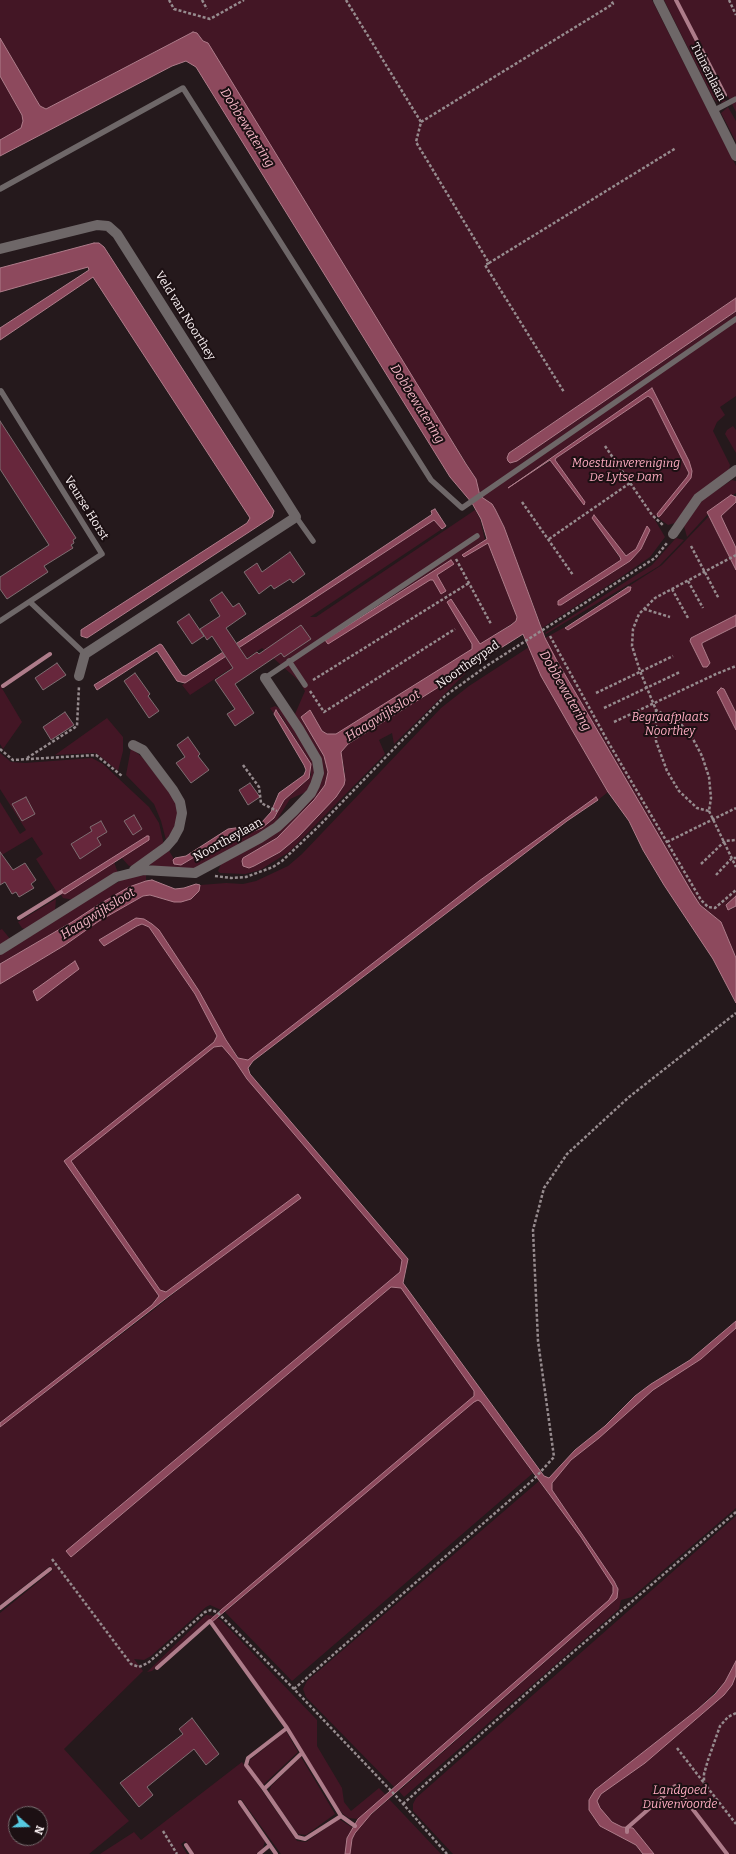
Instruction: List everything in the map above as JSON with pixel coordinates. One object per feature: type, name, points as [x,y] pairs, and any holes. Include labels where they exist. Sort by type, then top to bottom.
[{"type":"street","name":"Tuinenlaan","points":[[658,0],[736,156]]},
{"type":"street","name":"Veld van Noorthey","points":[[0,249],[97,225],[108,226],[117,234],[296,517]]},
{"type":"street","points":[[673,534],[698,498],[736,470]]},
{"type":"street","points":[[79,676],[85,654],[296,517]]},
{"type":"street","name":"Noortheylaan","points":[[0,950],[116,877],[131,872],[144,870],[195,873],[251,844],[277,827],[316,785],[319,773],[318,760],[265,678]]},
{"type":"street","name":"Noortheylaan","points":[[131,872],[166,847],[173,839],[179,828],[182,813],[180,802],[173,790],[143,750],[133,745]]},
{"type":"lane","points":[[0,189],[183,88],[431,480],[462,508],[492,489],[736,319]]},
{"type":"lane","points":[[713,111],[736,99]]},
{"type":"lane","name":"Veurse Horst","points":[[0,392],[102,554],[0,621]]},
{"type":"lane","name":"Veld van Noorthey","points":[[296,517],[313,541]]},
{"type":"lane","points":[[265,678],[452,551],[477,536]]},
{"type":"lane","points":[[30,602],[85,654]]},
{"type":"lane","points":[[289,661],[306,685]]},
{"type":"path","points":[[169,0],[174,9],[210,19],[244,0]]},
{"type":"path","points":[[202,0],[207,9]]},
{"type":"path","points":[[346,0],[421,122]]},
{"type":"path","points":[[489,263],[416,142],[421,122],[613,4],[611,0]]},
{"type":"path","points":[[729,0],[736,15]]},
{"type":"path","points":[[564,392],[485,265],[676,148]]},
{"type":"path","points":[[605,446],[652,515],[673,534]]},
{"type":"path","points":[[549,539],[630,483]]},
{"type":"path","points":[[522,502],[573,575]]},
{"type":"path","name":"Noortheypad","points":[[195,873],[231,878],[246,877],[273,867],[282,861],[319,826],[445,696],[488,665],[654,558],[673,534]]},
{"type":"path","points":[[691,546],[720,599]]},
{"type":"path","points":[[452,551],[491,624]]},
{"type":"path","points":[[709,811],[697,808],[678,791],[667,771],[656,741],[656,710],[640,671],[632,646],[633,629],[639,614],[655,598],[736,555]]},
{"type":"path","points":[[688,581],[703,608]]},
{"type":"path","points":[[455,629],[324,712],[306,685],[469,583]]},
{"type":"path","points":[[672,589],[688,618]]},
{"type":"path","points":[[644,609],[670,617]]},
{"type":"path","points":[[550,636],[607,740],[701,900],[708,907],[715,908],[736,890]]},
{"type":"path","points":[[596,692],[673,656]]},
{"type":"path","points":[[614,722],[736,666]]},
{"type":"path","points":[[604,708],[680,672]]},
{"type":"path","points":[[26,758],[77,726],[79,676]]},
{"type":"path","points":[[656,710],[680,723],[693,739],[702,756],[709,777],[711,798],[709,811],[725,841],[736,867]]},
{"type":"path","points":[[1,750],[13,760],[26,758],[96,755],[122,776]]},
{"type":"path","points":[[243,765],[259,787],[261,803],[279,812]]},
{"type":"path","points":[[667,842],[736,808]]},
{"type":"path","points":[[701,864],[725,841],[736,840]]},
{"type":"path","points":[[716,874],[732,858],[736,858]]},
{"type":"path","points":[[294,1689],[534,1479],[554,1457],[538,1341],[533,1230],[544,1188],[567,1154],[629,1097],[736,1013]]},
{"type":"path","points":[[403,1804],[557,1666],[736,1512]]},
{"type":"path","points":[[52,1559],[131,1664],[139,1667],[148,1662],[205,1612],[211,1610],[217,1612],[294,1689],[396,1796],[447,1854]]},
{"type":"path","points":[[704,1783],[706,1767],[720,1726],[728,1717],[736,1713]]},
{"type":"path","points":[[677,1748],[736,1824]]},
{"type":"path","points":[[163,1831],[177,1854]]},
{"type":"green space","name":"Moestuinvereniging De Lytse Dam","points":[[0,0],[652,0],[736,166],[736,298],[509,453],[507,458],[510,463],[517,461],[736,311],[736,396],[720,407],[725,415],[717,422],[713,431],[730,465],[729,470],[675,523],[668,525],[658,517],[679,494],[692,475],[651,389],[508,487],[551,461],[584,505],[585,504],[555,460],[556,458],[647,396],[652,399],[689,470],[687,477],[657,515],[655,520],[665,537],[650,557],[542,628],[504,527],[495,509],[492,504],[480,496],[476,479],[199,35],[193,32],[46,109],[40,106],[0,38]],"holes":[[[592,516],[626,556],[636,549],[650,530],[641,549],[630,561],[561,605],[558,601],[621,560]]]},
{"type":"green space","points":[[664,0],[674,0],[726,101],[719,104],[713,98]]},
{"type":"green space","points":[[678,0],[736,0],[736,112]]},
{"type":"green space","points":[[0,76],[22,115],[23,121],[21,128],[0,140]]},
{"type":"green space","points":[[728,107],[736,121],[736,142],[721,113]]},
{"type":"green space","points":[[733,426],[736,430],[736,453],[725,434],[727,430]]},
{"type":"green space","points":[[732,480],[736,481],[736,493],[708,511],[708,514],[687,537],[684,526],[703,499]]},
{"type":"green space","points":[[736,502],[736,548],[720,516]]},
{"type":"green space","points":[[475,510],[480,519],[486,544],[488,543],[517,617],[516,621],[480,644],[478,643],[472,647],[472,649],[336,734],[327,734],[322,731],[310,710],[301,717],[324,756],[328,772],[325,785],[314,800],[277,838],[243,858],[254,866],[280,852],[345,772],[341,752],[348,744],[475,664],[394,744],[392,733],[379,740],[385,754],[289,852],[260,870],[245,874],[220,873],[218,871],[221,864],[244,852],[322,778],[295,714],[305,691],[299,681],[262,648],[190,695],[182,685],[434,520],[442,529],[310,617],[316,617]]},
{"type":"green space","name":"Begraafplaats Noorthey","points":[[709,516],[736,570],[736,615],[691,638],[690,641],[710,663],[702,643],[736,626],[736,896],[726,905],[731,910],[736,906],[736,958],[721,922],[700,905],[691,891],[584,710],[545,638],[565,627],[565,629],[631,587],[629,586],[662,565]]},
{"type":"green space","points":[[676,538],[684,540],[659,566],[546,634],[545,633],[652,565]]},
{"type":"green space","points":[[529,647],[541,676],[608,792],[598,800],[596,798],[479,881],[248,1060],[239,1058],[226,1040],[199,991],[159,930],[136,918],[99,940],[104,946],[137,926],[142,924],[149,927],[195,994],[217,1036],[214,1042],[64,1161],[159,1296],[152,1305],[0,1423],[0,984],[65,945],[99,921],[143,896],[149,895],[166,900],[186,901],[199,891],[200,885],[226,883],[243,884],[256,881],[288,866],[302,854],[441,708],[469,686]]},
{"type":"green space","points":[[0,685],[22,722],[3,749],[0,744]]},
{"type":"green space","points":[[275,706],[283,710],[315,764],[313,781],[306,792],[290,799],[275,823],[267,830],[195,868],[185,870],[147,865],[168,849],[174,859],[173,860],[194,858],[233,834],[251,832],[262,828],[274,818],[284,800],[311,775],[311,764],[278,711],[274,712],[274,714],[270,708]]},
{"type":"green space","points":[[107,718],[123,737],[123,751],[118,771],[96,753],[55,755]]},
{"type":"green space","points":[[131,748],[142,757],[176,801],[178,823],[166,840],[161,821],[154,804],[126,775]]},
{"type":"green space","points":[[0,753],[11,762],[25,763],[92,758],[103,764],[149,807],[159,823],[164,845],[136,865],[129,866],[121,857],[149,840],[62,892],[65,894],[114,862],[118,873],[74,900],[63,898],[60,893],[58,894],[36,859],[43,854],[32,837],[0,856],[0,802],[20,834],[26,830],[0,789]]},
{"type":"green space","points":[[146,875],[146,881],[129,887],[0,964],[0,954],[105,889],[122,880],[134,876]]},
{"type":"green space","points":[[56,899],[55,911],[27,930],[22,928],[18,922]]},
{"type":"green space","points":[[2,929],[11,940],[0,945],[0,930]]},
{"type":"green space","points":[[222,1046],[235,1061],[247,1079],[402,1260],[400,1272],[66,1551],[71,1557],[391,1287],[401,1288],[474,1391],[474,1396],[221,1610],[210,1605],[206,1607],[151,1656],[144,1660],[134,1659],[143,1671],[64,1749],[129,1821],[89,1854],[0,1854],[0,1613],[53,1570],[50,1566],[0,1605],[0,1427],[152,1311],[298,1194],[166,1292],[160,1290],[70,1160],[214,1047]]},
{"type":"green space","points":[[736,1328],[736,1508],[632,1597],[621,1600],[619,1609],[404,1797],[399,1791],[617,1598],[618,1587],[552,1490],[552,1483],[571,1460],[599,1438],[653,1390],[701,1359]]},
{"type":"green space","points":[[474,1401],[481,1401],[533,1473],[292,1681],[225,1612]]},
{"type":"green space","points":[[539,1481],[581,1537],[613,1586],[613,1593],[609,1600],[395,1788],[306,1697],[303,1689],[307,1681]]},
{"type":"green space","points":[[736,1516],[736,1661],[725,1682],[697,1710],[595,1790],[600,1826],[636,1845],[643,1854],[453,1854],[413,1811],[413,1804],[416,1798]]},
{"type":"green space","points":[[206,1615],[215,1616],[152,1671],[147,1672]]},
{"type":"green space","points":[[217,1618],[221,1620],[317,1720],[317,1746],[342,1788],[344,1802],[351,1811],[379,1788],[386,1795],[358,1819],[349,1818],[343,1814],[334,1803],[287,1725],[212,1622]]},
{"type":"green space","name":"Landgoed Duivenvoorde","points":[[736,1667],[736,1854],[647,1854],[592,1807],[595,1795],[721,1693]]},
{"type":"green space","points":[[286,1731],[298,1752],[263,1785],[249,1766],[250,1760]]},
{"type":"green space","points":[[301,1757],[335,1814],[306,1835],[298,1834],[269,1793],[271,1786]]},
{"type":"green space","points":[[242,1762],[297,1841],[306,1842],[339,1819],[353,1828],[347,1838],[345,1854],[281,1854],[241,1799],[237,1802],[265,1841],[263,1848],[256,1854],[194,1854],[185,1841],[181,1844],[187,1854],[100,1854],[134,1832],[141,1840]]},
{"type":"green space","points":[[389,1799],[441,1854],[350,1854],[352,1839],[355,1833],[365,1820]]},
{"type":"water","points":[[193,32],[197,33],[203,41],[208,43],[476,479],[480,496],[492,504],[495,509],[504,527],[545,638],[557,661],[691,891],[700,905],[721,922],[736,958],[736,1003],[713,959],[664,885],[643,850],[629,821],[608,792],[572,730],[541,676],[523,634],[348,744],[341,752],[345,780],[344,785],[336,797],[298,837],[280,852],[249,868],[243,866],[243,858],[277,838],[314,800],[325,785],[328,772],[324,756],[301,717],[310,710],[322,731],[327,734],[336,734],[472,649],[472,644],[447,602],[451,599],[480,644],[511,625],[516,621],[517,617],[488,543],[464,557],[462,555],[487,539],[481,519],[472,503],[450,477],[196,67],[186,61],[172,66],[0,156],[0,140],[21,128],[23,121],[22,115],[0,76],[0,38],[40,106],[46,109]]},
{"type":"water","points":[[94,243],[99,243],[104,247],[274,511],[272,517],[87,638],[81,636],[81,630],[247,523],[250,518],[93,277],[0,340],[0,328],[89,270],[88,267],[0,292],[0,268]]},
{"type":"water","points":[[736,298],[736,311],[517,461],[510,463],[508,461],[507,458],[509,453]]},
{"type":"water","points":[[652,388],[689,461],[692,471],[691,478],[660,516],[658,517],[657,514],[689,473],[652,399],[648,396],[556,458],[555,460],[585,502],[584,505],[550,460],[508,488]]},
{"type":"water","points":[[731,495],[736,497],[736,502],[721,516],[736,548],[736,570],[707,512]]},
{"type":"water","points":[[435,509],[446,526],[442,529],[434,520],[185,683],[177,681],[157,651],[97,690],[94,685],[160,644],[182,675],[186,676],[431,515],[431,511]]},
{"type":"water","points":[[594,515],[626,556],[636,549],[647,526],[650,530],[641,549],[630,561],[561,605],[558,605],[558,601],[621,560],[592,518]]},
{"type":"water","points":[[451,560],[454,564],[437,575],[446,591],[441,594],[433,580],[430,580],[328,644],[325,640]]},
{"type":"water","points":[[628,587],[631,587],[630,591],[568,630],[565,628]]},
{"type":"water","points":[[736,615],[736,626],[702,643],[710,663],[707,667],[703,667],[690,641],[691,638]]},
{"type":"water","points":[[721,688],[724,689],[736,713],[736,730],[717,692]]},
{"type":"water","points":[[276,710],[311,764],[309,778],[284,800],[274,818],[262,828],[251,832],[233,834],[181,865],[174,864],[173,860],[175,858],[186,856],[228,829],[256,825],[262,822],[271,812],[279,793],[304,775],[306,770],[304,765],[274,714]]},
{"type":"water","points":[[596,797],[598,800],[567,821],[253,1061],[248,1068],[250,1074],[408,1259],[403,1283],[544,1476],[549,1478],[575,1450],[605,1426],[635,1396],[651,1384],[690,1360],[736,1321],[736,1328],[701,1359],[653,1390],[599,1438],[571,1460],[552,1483],[552,1490],[614,1581],[618,1589],[617,1598],[371,1814],[355,1833],[352,1839],[350,1854],[345,1854],[347,1838],[358,1819],[609,1600],[613,1593],[613,1586],[581,1537],[478,1400],[212,1622],[210,1620],[474,1396],[474,1391],[401,1288],[391,1287],[71,1557],[66,1551],[400,1272],[402,1260],[247,1079],[235,1061],[222,1046],[214,1047],[71,1161],[160,1290],[166,1292],[298,1194],[301,1198],[169,1296],[0,1427],[0,1423],[152,1305],[159,1296],[64,1161],[214,1042],[217,1036],[195,994],[149,927],[142,924],[137,926],[104,946],[99,940],[136,918],[144,919],[152,924],[159,930],[199,991],[226,1040],[238,1058],[248,1060],[479,881]]},
{"type":"water","points":[[149,836],[149,840],[65,894],[61,892],[61,890]]},
{"type":"water","name":"Haagwijksloot","points":[[152,880],[175,889],[196,884],[200,885],[199,891],[191,899],[181,902],[174,902],[150,895],[143,896],[99,921],[65,945],[0,984],[0,964],[129,887]]},
{"type":"water","points":[[736,896],[736,906],[728,910],[726,905]]},
{"type":"water","points":[[75,961],[79,969],[37,1001],[33,991]]},
{"type":"water","points":[[736,1661],[736,1675],[732,1685],[724,1695],[645,1763],[601,1794],[597,1801],[600,1808],[612,1822],[622,1827],[633,1828],[654,1854],[643,1854],[636,1845],[600,1826],[589,1810],[589,1800],[595,1790],[697,1710],[715,1694],[725,1682]]},
{"type":"building","points":[[0,421],[76,538],[73,540],[74,543],[71,545],[73,548],[44,566],[48,572],[7,599],[0,589],[0,577],[49,545],[0,469]]},
{"type":"building","points":[[290,552],[305,574],[293,583],[290,579],[274,589],[271,585],[259,594],[244,572],[257,563],[262,572]]},
{"type":"building","points":[[222,592],[233,607],[239,603],[246,614],[226,628],[247,659],[257,652],[259,654],[301,625],[311,639],[284,657],[281,653],[235,684],[254,713],[235,726],[227,714],[235,709],[215,680],[233,668],[212,636],[207,640],[200,629],[220,616],[210,600]]},
{"type":"building","points":[[189,614],[204,636],[192,644],[177,622]]},
{"type":"building","points":[[57,663],[66,675],[43,690],[35,678]]},
{"type":"building","points":[[135,673],[150,694],[148,696],[159,711],[149,718],[124,681]]},
{"type":"building","points":[[65,712],[74,725],[51,740],[43,727]]},
{"type":"building","points":[[188,737],[200,754],[198,756],[209,770],[191,783],[176,763],[185,757],[177,745]]},
{"type":"building","points":[[250,783],[260,797],[248,805],[239,790]]},
{"type":"building","points":[[26,797],[35,814],[22,821],[12,804]]},
{"type":"building","points":[[134,815],[142,829],[133,835],[124,821]]},
{"type":"building","points":[[101,821],[107,832],[97,838],[101,845],[80,859],[71,844],[92,831],[90,827]]},
{"type":"building","points":[[0,852],[13,870],[25,863],[36,880],[31,884],[34,888],[19,897],[16,892],[12,894],[5,882],[0,885]]},
{"type":"building","points":[[192,1718],[219,1754],[206,1765],[194,1749],[147,1787],[153,1795],[139,1807],[120,1783],[183,1734],[179,1729]]},
{"type":"waterway","points":[[676,0],[725,95]]},
{"type":"waterway","points":[[3,686],[50,654]]},
{"type":"waterway","points":[[19,918],[61,892]]},
{"type":"waterway","points":[[0,1608],[50,1569]]},
{"type":"waterway","points":[[157,1668],[210,1621],[287,1728],[341,1816],[355,1826]]},
{"type":"waterway","points":[[264,1789],[246,1765],[248,1758],[287,1728]]},
{"type":"waterway","points":[[302,1753],[264,1789],[297,1837],[305,1839],[341,1816]]},
{"type":"waterway","points":[[627,1832],[627,1828],[675,1786],[727,1854]]},
{"type":"waterway","points":[[240,1802],[276,1854]]},
{"type":"waterway","points":[[186,1845],[192,1854]]},
{"type":"waterway","points":[[259,1854],[270,1845]]},
{"type":"water label","name":"Dobbewatering","points":[[247,128]]},
{"type":"water label","name":"Dobbewatering","points":[[417,404]]},
{"type":"water label","name":"Dobbewatering","points":[[565,691]]}]
